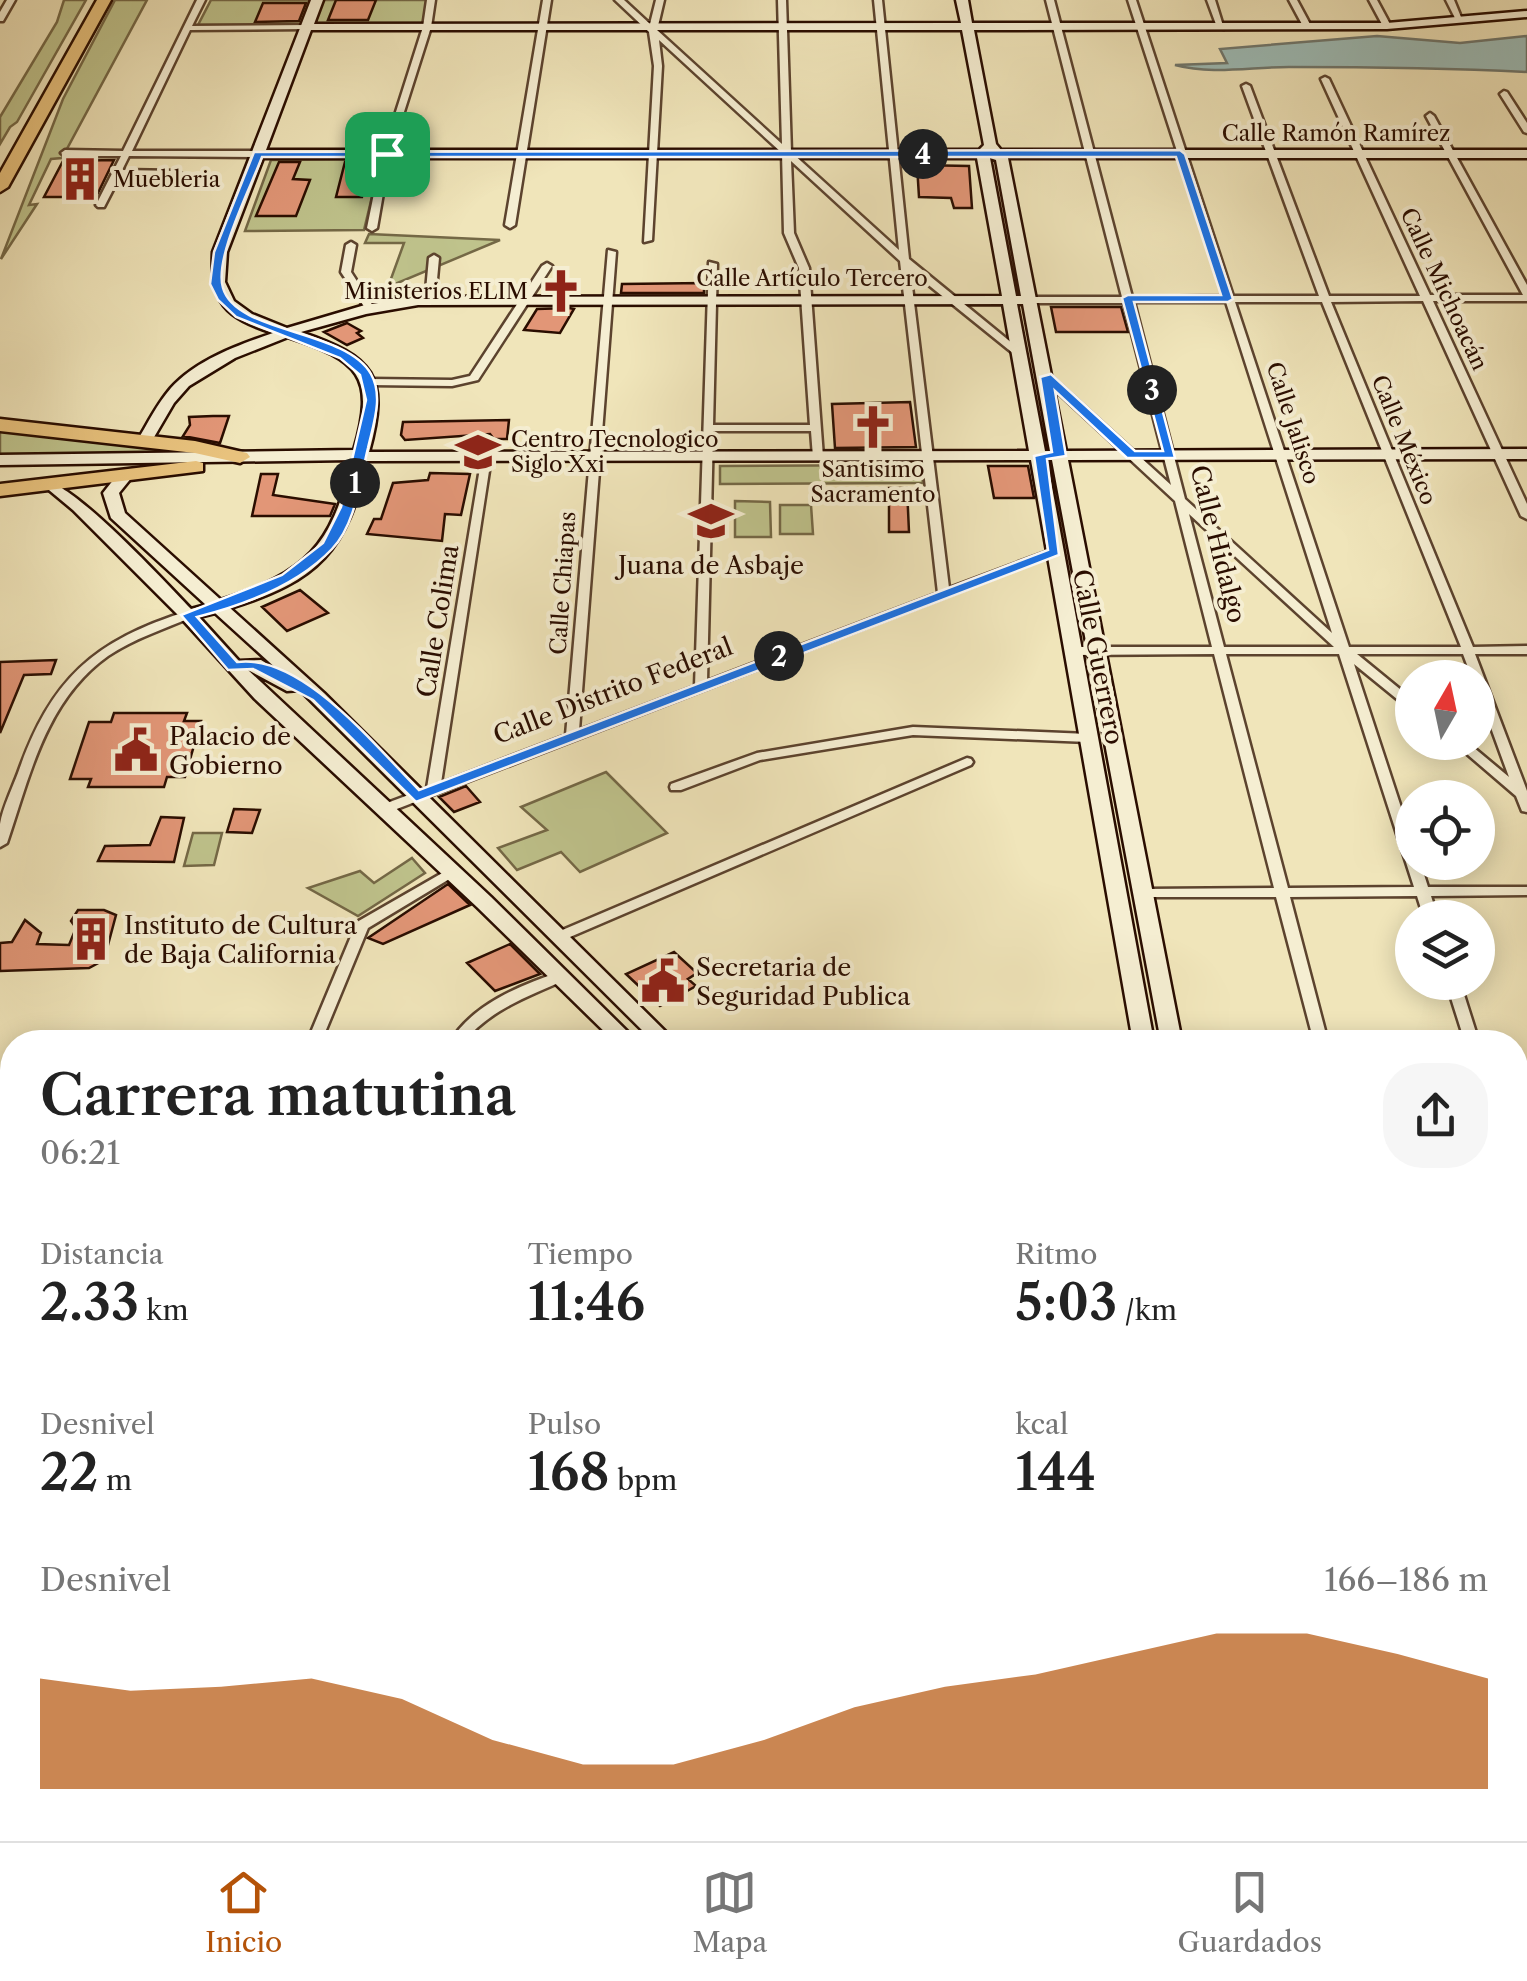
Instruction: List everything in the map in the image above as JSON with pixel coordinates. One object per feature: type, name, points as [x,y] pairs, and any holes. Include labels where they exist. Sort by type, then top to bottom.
[{"type":"highway","points":[[0,163],[91,0]]},
{"type":"highway","points":[[0,186],[104,0]]},
{"type":"highway","points":[[0,425],[145,441],[240,457]]},
{"type":"highway","points":[[0,490],[196,467]]},
{"type":"main road","points":[[188,615],[220,607],[298,571],[329,545],[348,507],[360,459],[372,400],[370,382],[344,355],[231,308],[216,284],[220,252],[317,0]]},
{"type":"main road","points":[[962,0],[991,151]]},
{"type":"main road","points":[[307,27],[1387,26],[1527,14]]},
{"type":"main road","name":"Calle Guerrero","points":[[991,151],[1007,300],[1018,352],[1050,456],[1095,651],[1170,1030]]},
{"type":"main road","name":"Calle Guerrero","points":[[991,151],[1046,377],[1055,552],[1142,1030]]},
{"type":"main road","name":"Calle Ramón Ramírez","points":[[258,154],[1527,154]]},
{"type":"main road","name":"Calle Artículo Tercero","points":[[145,441],[172,394],[219,361],[368,306],[430,301],[1030,300]]},
{"type":"main road","points":[[0,463],[196,467],[381,458],[1527,454]]},
{"type":"main road","points":[[0,463],[240,457],[360,459]]},
{"type":"main road","points":[[124,478],[112,489],[110,499],[117,515],[425,794],[558,938],[654,1030]]},
{"type":"main road","points":[[51,486],[79,507],[188,615],[233,667],[615,1030]]},
{"type":"main road","points":[[233,667],[248,634]]},
{"type":"main road","points":[[233,667],[256,664],[318,697]]},
{"type":"street","points":[[101,205],[201,0]]},
{"type":"street","points":[[372,228],[387,154],[427,27],[431,0]]},
{"type":"street","points":[[510,225],[547,0]]},
{"type":"street","points":[[619,0],[906,262],[1018,352]]},
{"type":"street","points":[[647,240],[658,66],[654,29],[660,0]]},
{"type":"street","points":[[782,0],[789,233],[804,268],[818,456]]},
{"type":"street","points":[[878,0],[944,593]]},
{"type":"street","name":"Calle Hidalgo","points":[[1050,0],[1319,1030]]},
{"type":"street","name":"Calle Jalisco","points":[[1132,0],[1395,806]]},
{"type":"street","points":[[1211,0],[1221,27]]},
{"type":"street","points":[[1293,0],[1306,26]]},
{"type":"street","points":[[1373,0],[1387,26]]},
{"type":"street","points":[[1450,0],[1460,20]]},
{"type":"street","points":[[0,19],[7,1]]},
{"type":"street","points":[[188,28],[307,27]]},
{"type":"street","name":"Calle Michoacán","points":[[1325,79],[1527,516]]},
{"type":"street","name":"Calle México","points":[[1246,86],[1324,298],[1525,800]]},
{"type":"street","points":[[1504,94],[1527,130]]},
{"type":"street","points":[[1430,116],[1527,296]]},
{"type":"street","name":"Calle Ramón Ramírez","points":[[65,153],[258,154]]},
{"type":"street","points":[[118,173],[178,174]]},
{"type":"street","points":[[351,246],[346,272],[368,306]]},
{"type":"street","name":"Calle Chiapas","points":[[572,737],[592,458],[610,302],[611,252]]},
{"type":"street","points":[[430,301],[434,258]]},
{"type":"street","points":[[700,686],[707,566],[712,264]]},
{"type":"street","points":[[370,382],[452,383],[474,378],[547,266]]},
{"type":"street","name":"Calle Artículo Tercero","points":[[1030,300],[1527,296]]},
{"type":"street","points":[[1046,377],[1343,649],[1395,691]]},
{"type":"street","points":[[707,428],[816,428]]},
{"type":"street","name":"Calle Colima","points":[[425,794],[486,458]]},
{"type":"street","name":"Calle Distrito Federal","points":[[384,809],[1055,552]]},
{"type":"street","points":[[0,843],[46,717],[73,676],[122,641],[188,615]]},
{"type":"street","points":[[1072,651],[1527,650]]},
{"type":"street","points":[[676,786],[757,757],[913,731],[1088,738]]},
{"type":"street","points":[[1479,760],[1525,800]]},
{"type":"street","points":[[558,938],[967,762]]},
{"type":"street","points":[[319,1030],[362,925],[452,872]]},
{"type":"street","name":"Calle Jalisco","points":[[1420,880],[1426,900]]},
{"type":"street","points":[[1145,892],[1527,892]]},
{"type":"street","points":[[468,1030],[480,1018],[560,977]]},
{"type":"street","points":[[1459,1000],[1468,1030]]},
{"type":"green space","points":[[64,0],[86,0],[17,122],[0,144],[0,117],[57,22]]},
{"type":"green space","points":[[115,0],[147,0],[62,158],[51,159],[29,205],[37,204],[1,259],[63,99]]},
{"type":"green space","points":[[211,0],[429,0],[423,25],[198,25]]},
{"type":"green space","points":[[381,159],[364,230],[245,231],[271,160]]},
{"type":"green space","points":[[369,234],[500,240],[388,287],[404,243],[365,243]]},
{"type":"green space","points":[[0,430],[208,454],[0,454]]},
{"type":"green space","points":[[920,465],[923,483],[720,484],[720,466]]},
{"type":"green space","points":[[735,501],[770,502],[771,537],[735,537]]},
{"type":"green space","points":[[780,505],[811,505],[813,534],[780,534]]},
{"type":"green space","points":[[606,772],[667,833],[580,872],[561,852],[517,870],[498,848],[547,830],[521,807]]},
{"type":"green space","points":[[193,833],[222,833],[214,865],[184,866]]},
{"type":"green space","points":[[412,858],[425,873],[358,916],[308,888],[360,871],[374,883]]},
{"type":"water","points":[[1377,36],[1460,43],[1527,36],[1527,72],[1349,67],[1217,70],[1175,65],[1227,63],[1220,49]]},
{"type":"building","points":[[336,0],[376,0],[368,20],[328,20]]},
{"type":"building","points":[[263,3],[306,3],[299,21],[255,22]]},
{"type":"building","name":"Muebleria","points":[[114,160],[96,197],[44,197],[63,161]]},
{"type":"building","points":[[279,162],[300,162],[293,179],[310,180],[296,216],[256,216]]},
{"type":"building","points":[[345,162],[373,162],[362,197],[336,197]]},
{"type":"building","points":[[917,165],[969,166],[972,208],[954,208],[951,198],[919,197]]},
{"type":"building","points":[[704,283],[704,293],[621,293],[622,284]]},
{"type":"building","points":[[1051,307],[1121,307],[1128,332],[1056,332]]},
{"type":"building","points":[[537,309],[574,309],[560,333],[524,330]]},
{"type":"building","points":[[347,323],[361,331],[357,333],[363,338],[347,345],[324,332]]},
{"type":"building","name":"Santisimo Sacramento","points":[[910,402],[916,447],[835,448],[832,404]]},
{"type":"building","points":[[229,416],[220,443],[183,436],[190,425],[189,417]]},
{"type":"building","points":[[509,420],[507,439],[494,439],[490,434],[405,440],[401,435],[403,422]]},
{"type":"building","points":[[988,466],[1028,466],[1034,498],[994,498]]},
{"type":"building","points":[[430,473],[470,474],[461,515],[445,514],[442,541],[367,534],[374,519],[381,519],[393,483],[428,480]]},
{"type":"building","points":[[261,474],[278,474],[273,495],[335,504],[330,516],[252,516]]},
{"type":"building","points":[[889,488],[907,488],[909,532],[889,532]]},
{"type":"building","points":[[300,590],[328,613],[287,631],[262,607]]},
{"type":"building","points":[[56,660],[51,674],[24,675],[0,733],[0,662]]},
{"type":"building","name":"Palacio de Gobierno","points":[[114,713],[187,713],[184,721],[201,721],[185,777],[167,777],[164,787],[88,787],[91,779],[70,779],[89,722],[111,722]]},
{"type":"building","points":[[466,786],[480,802],[454,812],[439,797]]},
{"type":"building","points":[[234,809],[260,810],[252,833],[227,832]]},
{"type":"building","points":[[161,817],[184,818],[174,862],[98,861],[105,846],[150,845]]},
{"type":"building","points":[[448,884],[470,905],[383,944],[368,938]]},
{"type":"building","name":"Instituto de Cultura de Baja California","points":[[78,910],[104,910],[116,915],[104,960],[89,968],[0,971],[0,943],[12,942],[25,920],[41,933],[37,944],[69,945],[76,928],[71,921]]},
{"type":"building","points":[[510,944],[540,974],[495,991],[467,963]]},
{"type":"building","name":"Secretaria de Seguridad Publica","points":[[674,952],[697,973],[688,979],[696,986],[660,1006],[626,974]]},
{"type":"place","name":"Muebleria","points":[[80,179]]},
{"type":"place","name":"Ministerios ELIM","points":[[561,291]]},
{"type":"place","name":"Santisimo Sacramento","points":[[873,427]]},
{"type":"place","name":"Centro Tecnologico Siglo Xxi","points":[[478,452]]},
{"type":"place","name":"Juana de Asbaje","points":[[711,521]]},
{"type":"place","name":"Palacio de Gobierno","points":[[136,750]]},
{"type":"place","name":"Instituto de Cultura de Baja California","points":[[91,939]]},
{"type":"place","name":"Secretaria de Seguridad Publica","points":[[663,981]]},
{"type":"route","points":[[258,154],[387,154],[1180,154],[1228,299],[1128,298],[1170,455],[1132,455],[1046,377],[1059,456],[1040,456],[1055,552],[416,797],[318,697],[290,686],[256,664],[233,667],[188,615],[220,607],[286,578],[329,545],[348,507],[357,477],[372,400],[366,374],[344,355],[240,314],[222,298],[216,284],[220,252],[258,154]]}]
